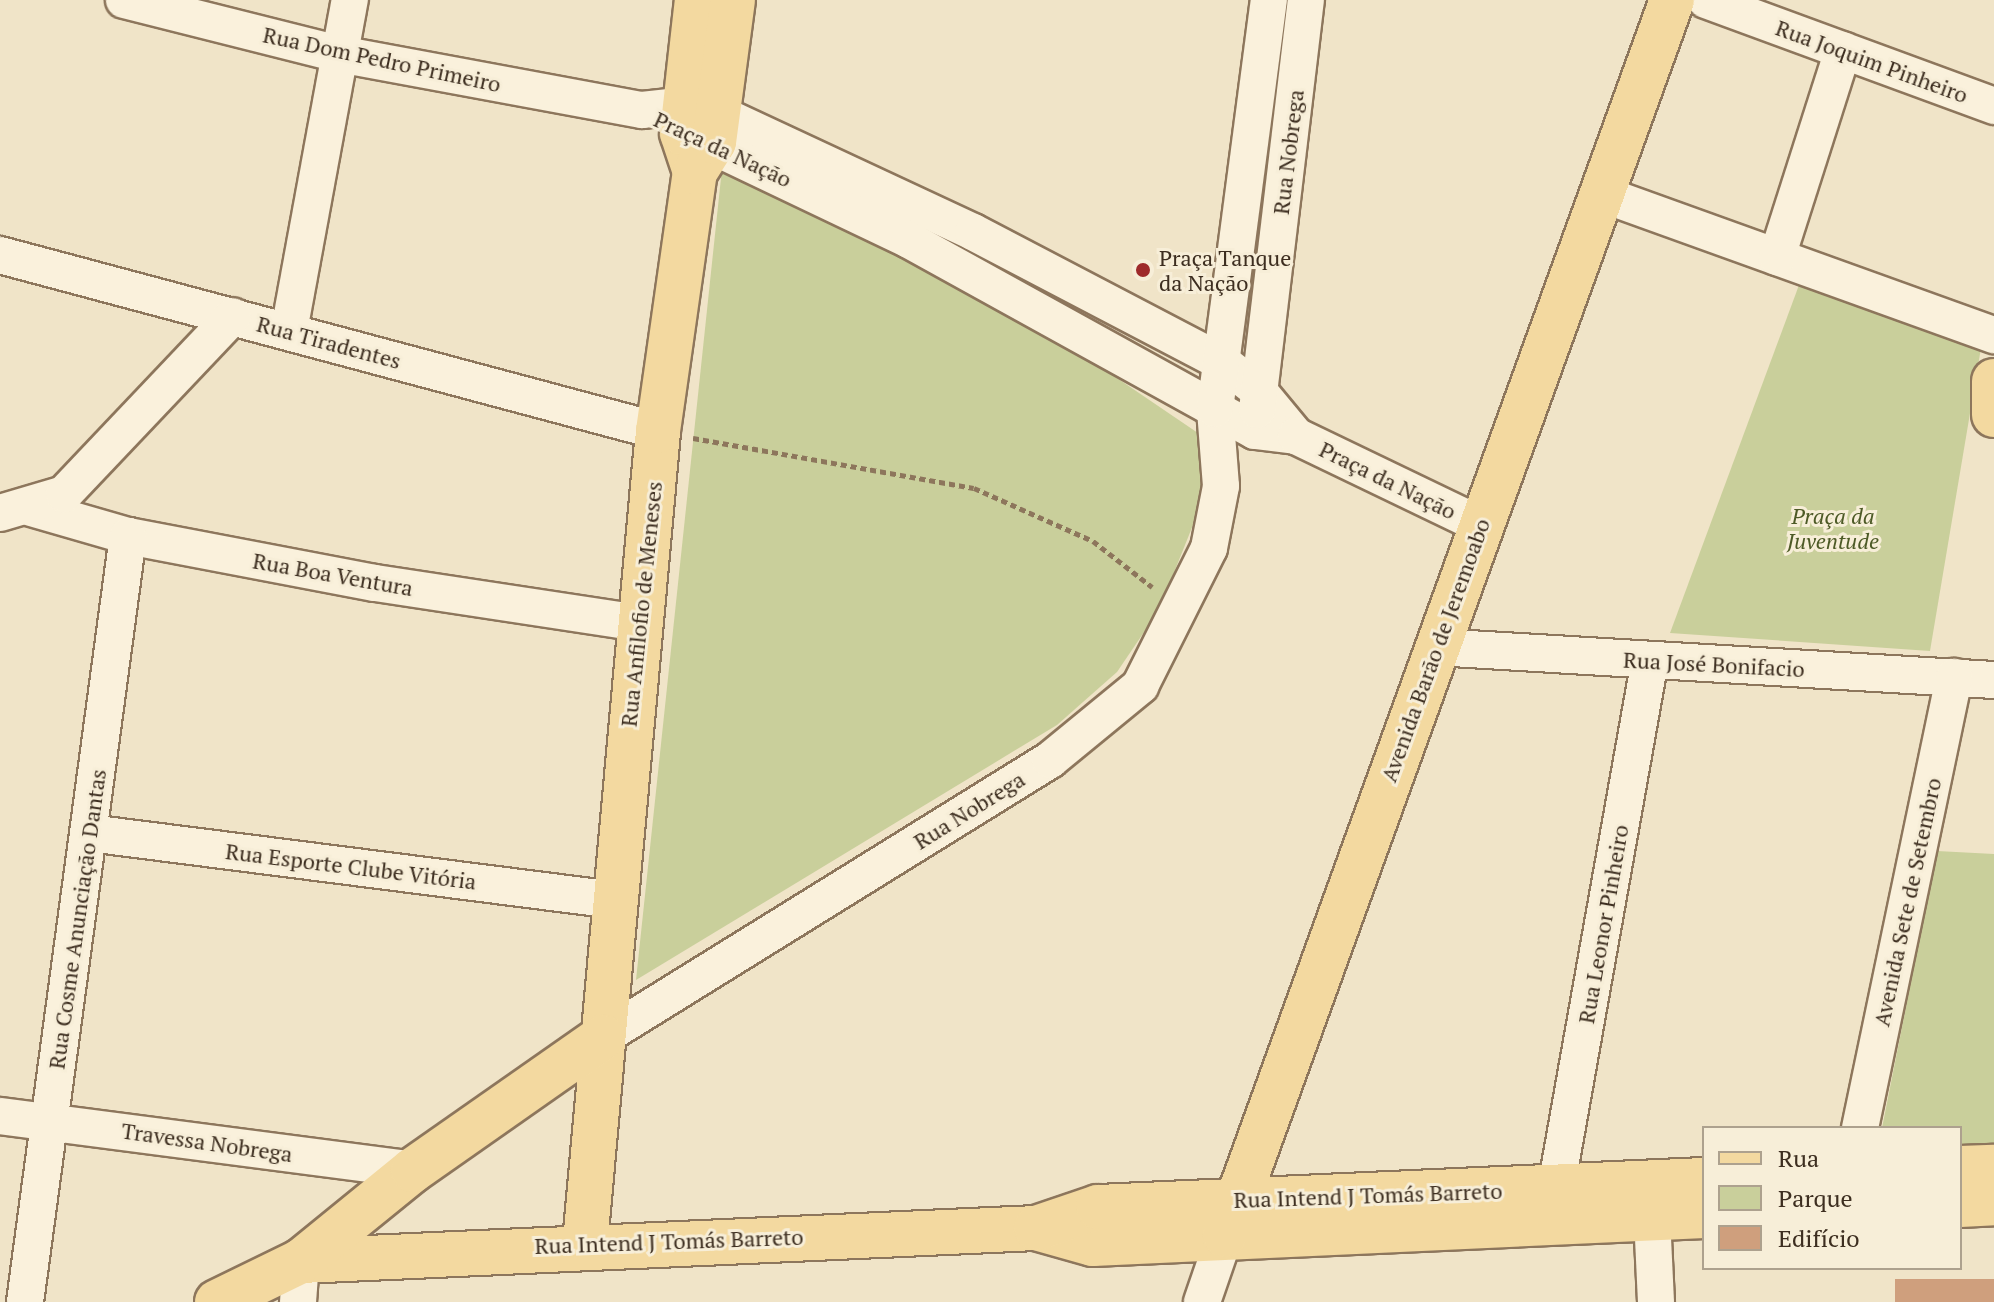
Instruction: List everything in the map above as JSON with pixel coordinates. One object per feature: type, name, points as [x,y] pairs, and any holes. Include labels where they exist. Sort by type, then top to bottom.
[{"type":"main road","name":"Rua Anfilofio de Meneses","points":[[697,0],[699,133]]},
{"type":"main road","name":"Rua Anfilofio de Meneses","points":[[585,1243],[638,623],[658,431],[699,133],[733,0]]},
{"type":"main road","name":"Avenida Barão de Jeremoabo","points":[[1231,1218],[1599,193],[1672,0]]},
{"type":"main road","points":[[1994,381],[1994,415]]},
{"type":"main road","points":[[217,1302],[300,1282],[413,1170],[603,1037]]},
{"type":"main road","points":[[1962,1168],[1994,1167]]},
{"type":"main road","name":"Rua Intend J Tomás Barreto","points":[[1231,1218],[1556,1188],[1702,1180]]},
{"type":"main road","points":[[1962,1205],[1994,1203]]},
{"type":"main road","name":"Rua Intend J Tomás Barreto","points":[[300,1282],[585,1243],[1036,1228],[1098,1207],[1231,1218],[1702,1216]]},
{"type":"street","name":"Rua Dom Pedro Primeiro","points":[[124,0],[339,54],[642,110]]},
{"type":"street","points":[[289,331],[350,0]]},
{"type":"street","name":"Rua Nobrega","points":[[603,1037],[1110,718],[1140,686],[1182,609],[1209,548],[1221,486],[1215,409],[1269,0]]},
{"type":"street","name":"Rua Nobrega","points":[[1221,486],[1255,431],[1306,0]]},
{"type":"street","name":"Rua Joquim Pinheiro","points":[[1706,0],[1994,106]]},
{"type":"street","points":[[1777,257],[1843,50]]},
{"type":"street","name":"Praça da Nação","points":[[642,110],[973,232],[1222,362],[1258,390],[1296,436]]},
{"type":"street","name":"Praça da Nação","points":[[699,133],[1255,431],[1296,436],[1481,525]]},
{"type":"street","points":[[1599,193],[1994,335]]},
{"type":"street","name":"Rua Tiradentes","points":[[0,255],[658,431]]},
{"type":"street","points":[[16,510],[64,494],[233,316]]},
{"type":"street","name":"Rua Boa Ventura","points":[[16,510],[128,536],[638,623]]},
{"type":"street","name":"Rua Cosme Anunciação Dantas","points":[[25,1302],[128,536]]},
{"type":"street","name":"Rua José Bonifacio","points":[[1435,647],[1994,680]]},
{"type":"street","name":"Rua Leonor Pinheiro","points":[[1556,1188],[1650,660]]},
{"type":"street","name":"Avenida Sete de Setembro","points":[[1860,1126],[1954,677]]},
{"type":"street","name":"Rua Esporte Clube Vitória","points":[[89,833],[614,900]]},
{"type":"street","name":"Travessa Nobrega","points":[[0,1116],[413,1170]]},
{"type":"street","points":[[1652,1217],[1656,1302]]},
{"type":"street","name":"Avenida Barão de Jeremoabo","points":[[1202,1302],[1231,1218]]},
{"type":"path","points":[[658,431],[974,488],[1093,541],[1182,609]]},
{"type":"green space","points":[[723,159],[996,296],[1223,450],[1159,610],[1117,672],[1057,725],[636,980]]},
{"type":"green space","name":"Praça da Juventude","points":[[1799,285],[1981,348],[1930,651],[1670,633]]},
{"type":"green space","points":[[1937,851],[1994,854],[1994,1150],[1962,1150],[1962,1126],[1882,1126]]},
{"type":"building","points":[[1895,1279],[1994,1279],[1994,1302],[1895,1302]]},
{"type":"place","name":"Praça Tanque da Nação","points":[[1143,270]]}]
